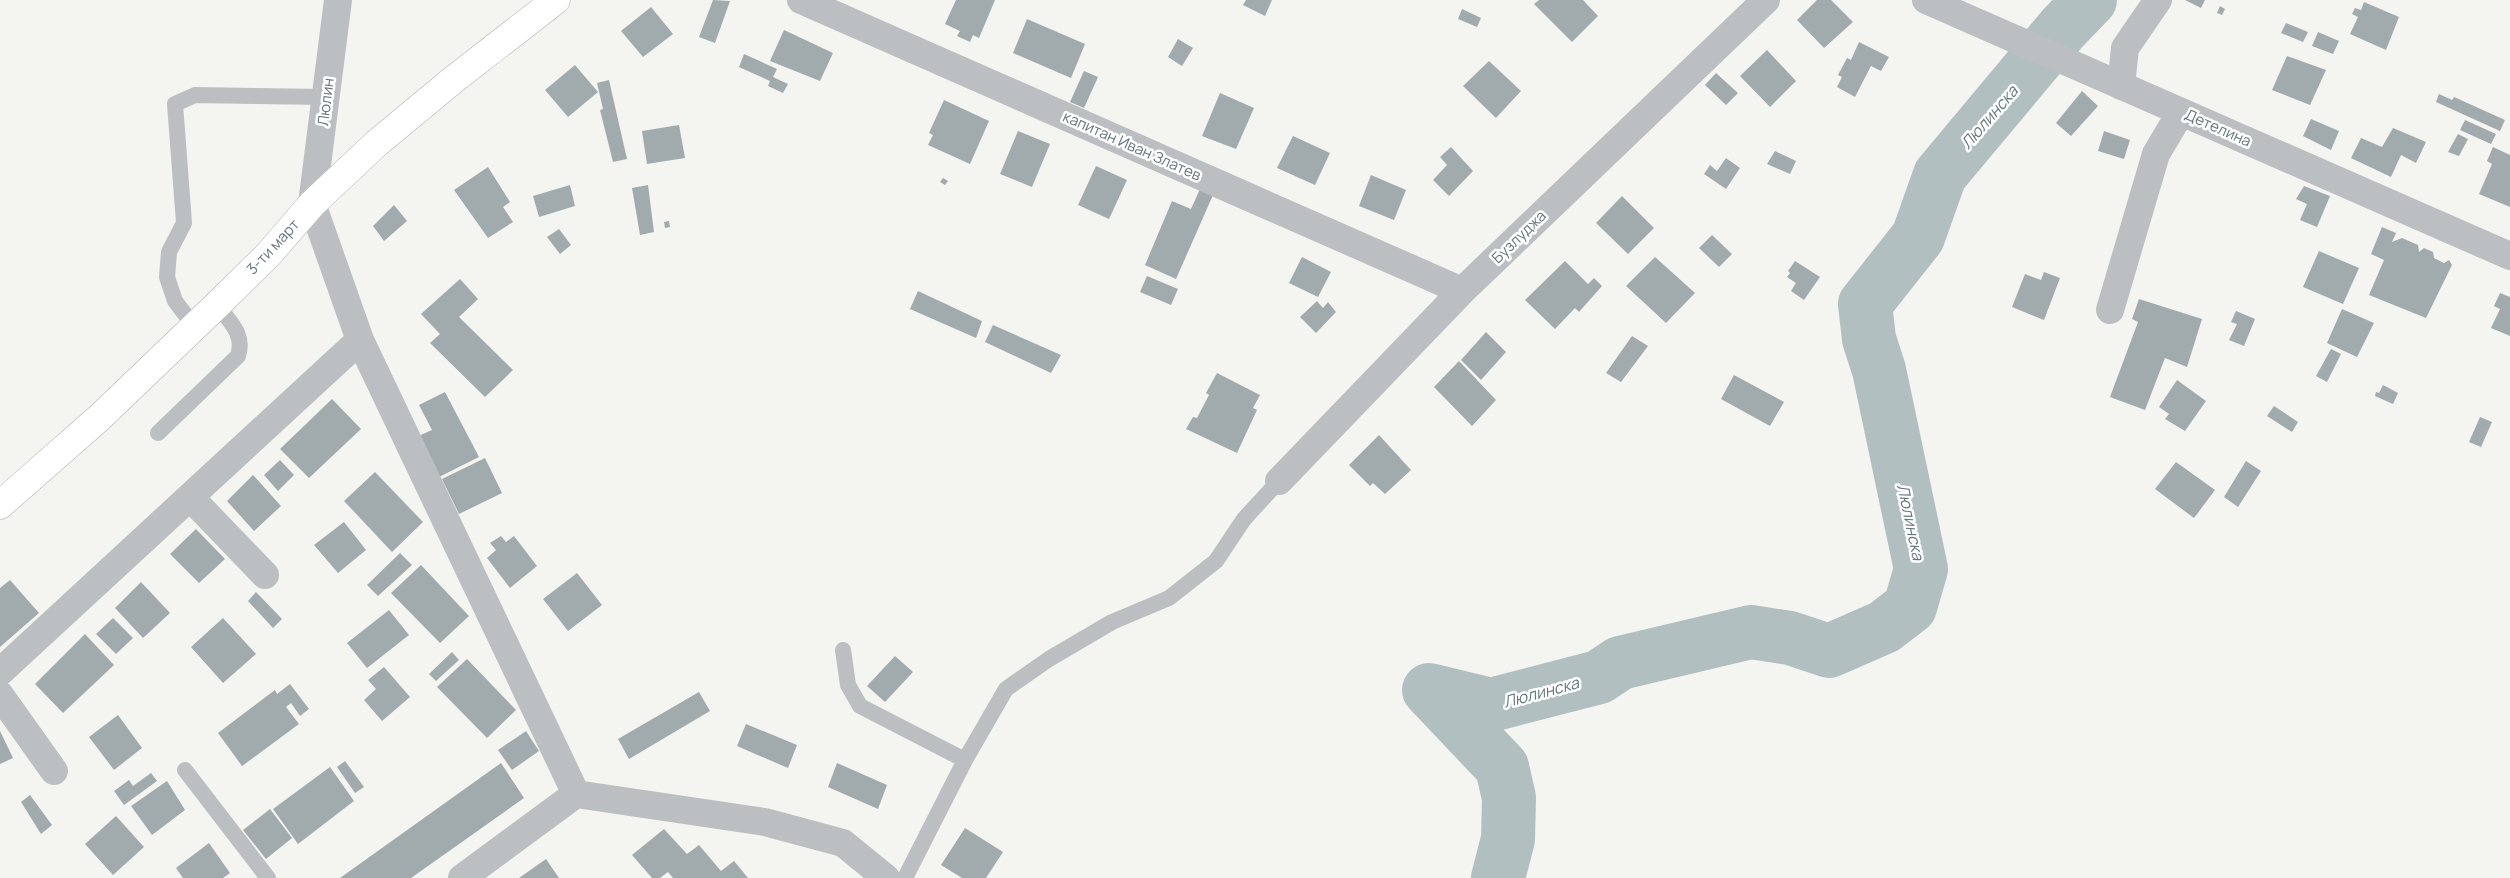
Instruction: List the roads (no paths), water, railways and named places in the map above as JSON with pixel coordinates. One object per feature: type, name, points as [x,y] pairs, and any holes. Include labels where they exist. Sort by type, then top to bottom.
[{"type":"street","name":"Люлин","points":[[312,204],[338,0]]},
{"type":"street","name":"3-ти март","points":[[0,505],[99,418],[217,305],[268,255],[312,204],[377,143],[453,80],[556,0]]},
{"type":"street","name":"капитан Иван Златев","points":[[801,0],[1462,291]]},
{"type":"street","name":"Бузлуджа","points":[[1278,481],[1462,291],[1766,0]]},
{"type":"street","name":"Детелина","points":[[1926,0],[2510,256]]},
{"type":"street","points":[[2121,86],[2125,48],[2158,0]]},
{"type":"street","points":[[2110,310],[2156,154],[2181,112]]},
{"type":"street","points":[[312,204],[360,340],[576,794]]},
{"type":"street","points":[[0,672],[360,340]]},
{"type":"street","points":[[190,497],[265,575]]},
{"type":"street","points":[[0,695],[54,772]]},
{"type":"street","points":[[462,878],[576,794],[765,822],[835,840],[843,843],[886,878]]},
{"type":"lane","points":[[194,326],[175,301],[167,277],[169,252],[184,223],[175,104],[195,95],[327,97]]},
{"type":"lane","points":[[158,433],[238,356],[241,345],[238,333],[217,305]]},
{"type":"lane","points":[[905,878],[965,760],[1006,689],[1049,659],[1112,622],[1169,598],[1216,561],[1244,519],[1278,481]]},
{"type":"lane","points":[[843,650],[848,685],[860,706],[965,760]]},
{"type":"lane","points":[[185,770],[268,878]]},
{"type":"waterway","name":"Люлинска","points":[[1498,878],[1508,839],[1509,798],[1502,767],[1429,690],[1491,705],[1599,677],[1620,663],[1751,632],[1790,638],[1829,651],[1884,627],[1910,607],[1921,569],[1879,370],[1869,339],[1865,304],[1918,237],[1940,175],[2063,28],[2090,0]]}]
